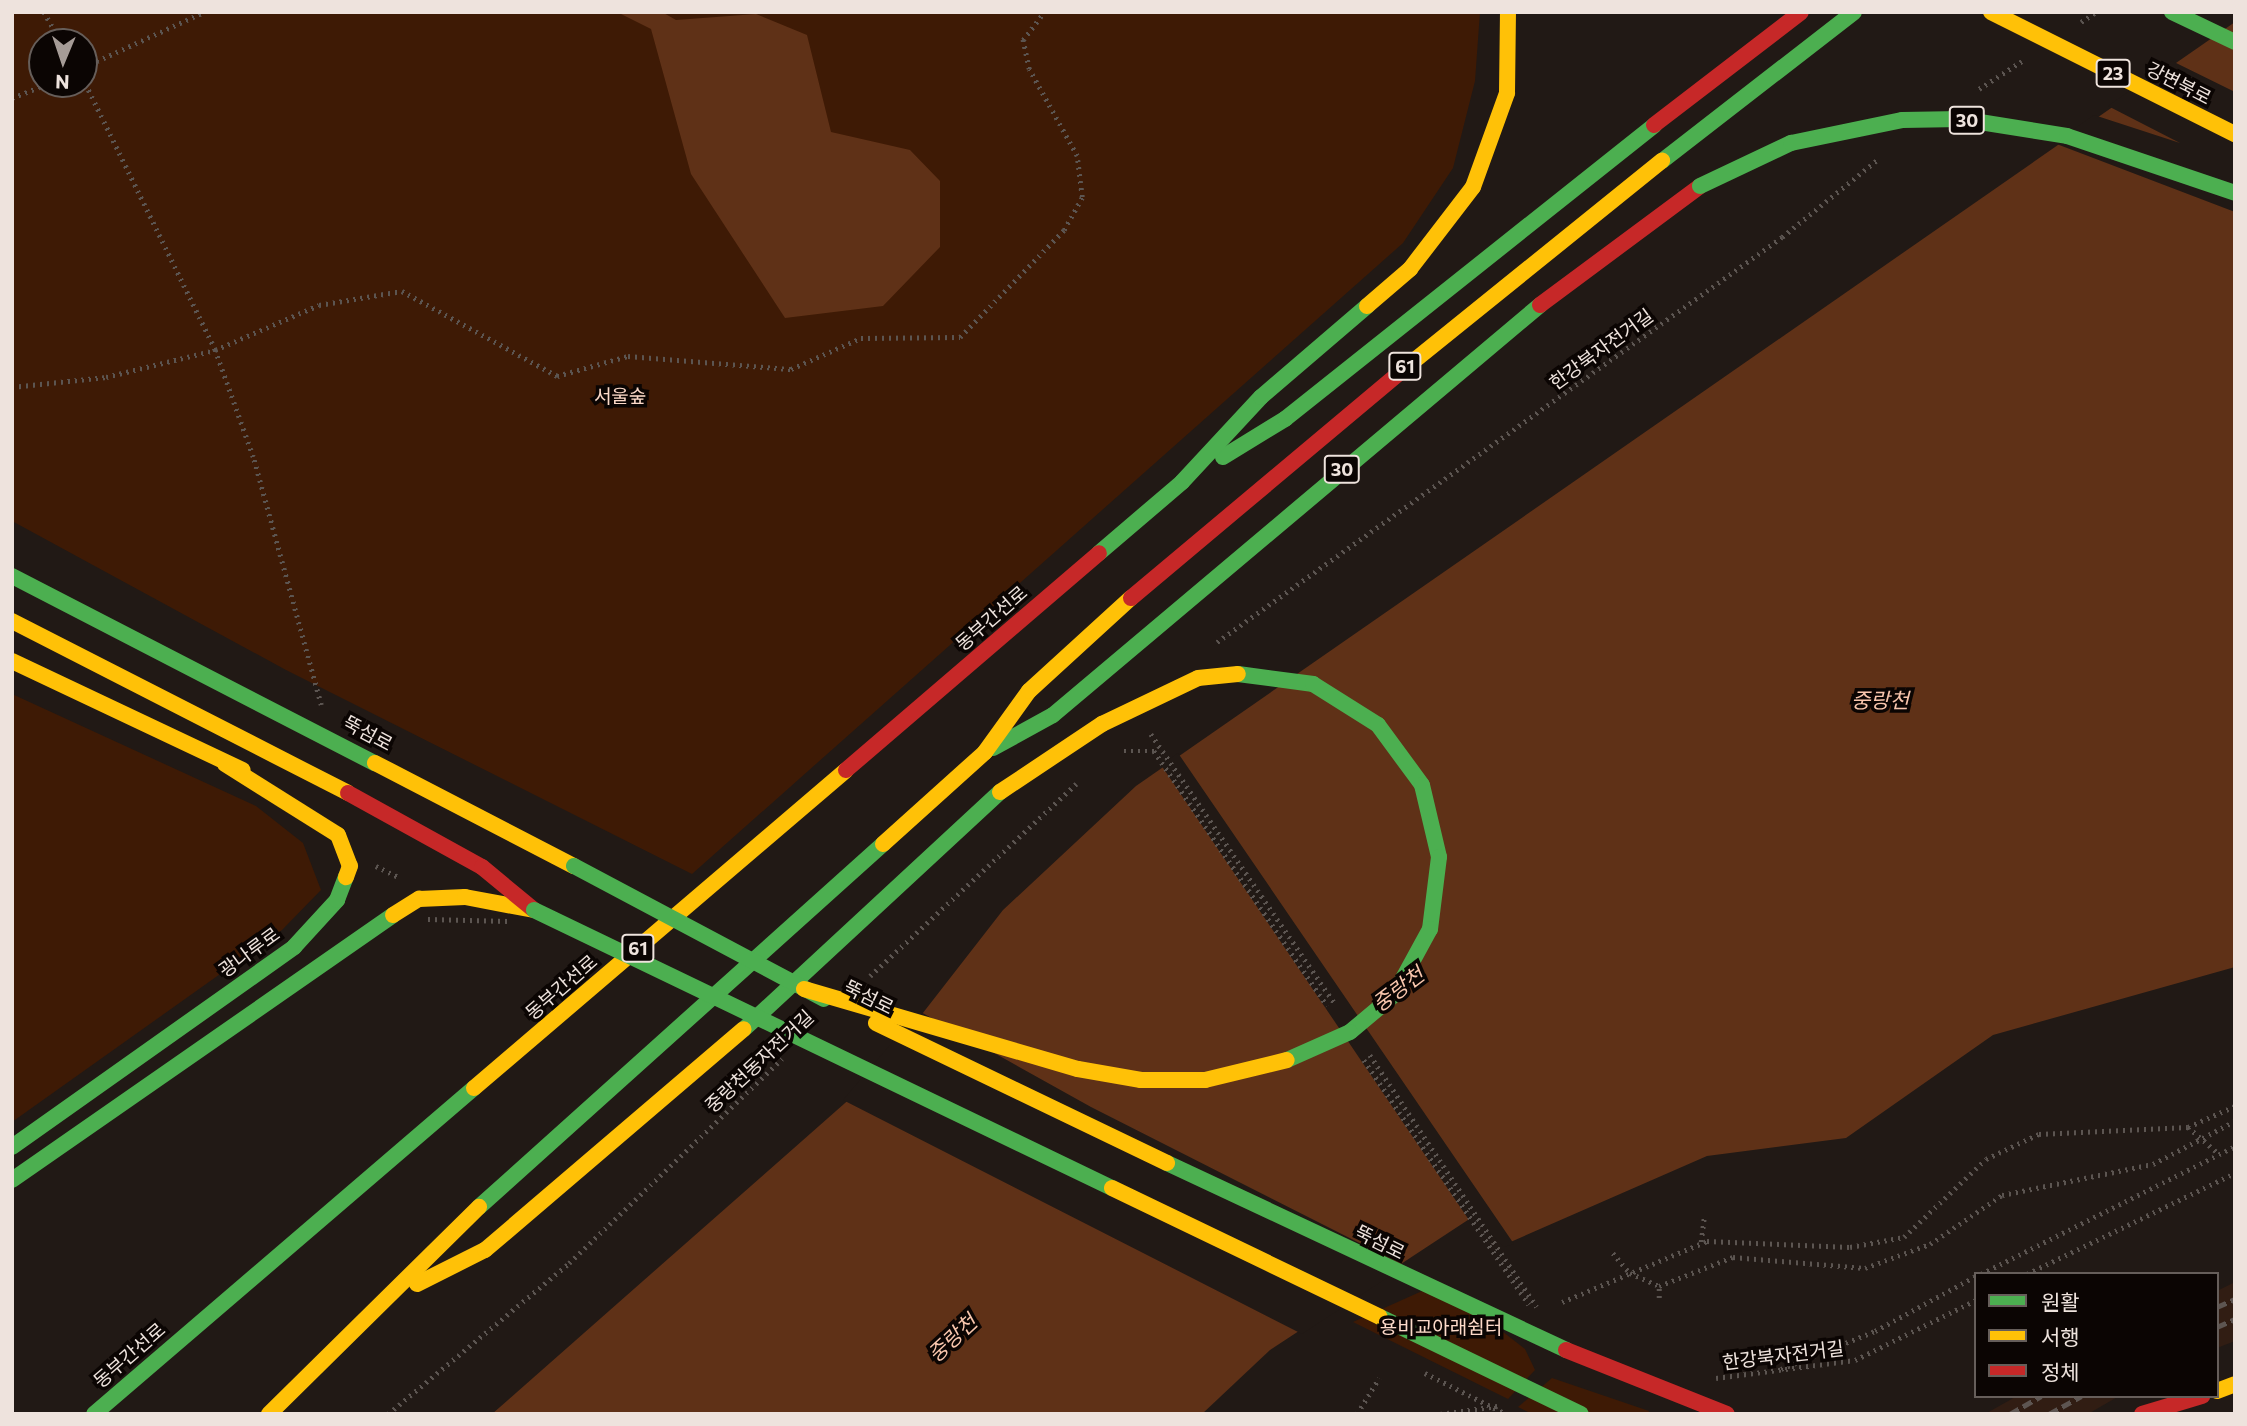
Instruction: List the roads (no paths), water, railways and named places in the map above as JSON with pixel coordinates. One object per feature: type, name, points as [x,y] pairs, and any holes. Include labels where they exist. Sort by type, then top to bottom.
[{"type":"main road","name":"61","points":[[1182,482],[1261,397],[1410,269],[1451,219],[1473,187],[1500,118],[1509,66],[1508,12]]},
{"type":"main road","points":[[1182,482],[1285,419],[1430,298],[1801,12]]},
{"type":"main road","name":"61","points":[[269,1414],[497,1189],[985,752],[1029,691],[1306,446],[1854,12]]},
{"type":"main road","name":"강변북로","points":[[1991,12],[2235,134]]},
{"type":"main road","points":[[2172,12],[2235,42]]},
{"type":"main road","name":"30","points":[[985,752],[1053,715],[1519,321],[1700,186],[1791,143],[1902,120],[1961,119],[2067,136],[2235,192]]},
{"type":"main road","name":"동부간선로","points":[[94,1414],[1182,482]]},
{"type":"main road","name":"뚝섬로","points":[[12,576],[329,736],[804,989],[1517,1331],[1727,1414]]},
{"type":"main road","points":[[12,621],[264,746],[482,867],[534,910]]},
{"type":"main road","points":[[12,661],[225,764],[295,787],[534,910],[1581,1414]]},
{"type":"main road","points":[[390,1297],[485,1251],[686,1083],[1000,792],[1102,724],[1198,678],[1258,672],[1313,684],[1378,725],[1422,785],[1439,858],[1430,929],[1394,995],[1350,1032],[1298,1057],[1205,1080],[1141,1080],[1078,1069],[804,989]]},
{"type":"main road","name":"광나루로","points":[[12,1147],[295,947],[337,900],[351,866],[338,835],[225,764]]},
{"type":"main road","points":[[12,1180],[291,981],[419,899],[464,897],[534,910]]},
{"type":"main road","points":[[2141,1414],[2195,1398]]},
{"type":"water","points":[[617,12],[662,12],[676,20],[756,14],[807,35],[831,132],[910,150],[940,181],[940,247],[883,306],[785,318],[691,174],[651,29]]},
{"type":"water","name":"중랑천","points":[[2235,22],[2235,967],[1993,1035],[1846,1138],[1707,1156],[1506,1244],[1477,1214],[1270,1350],[1202,1414],[492,1414],[870,1081],[1003,910],[1136,786]]},
{"type":"railway","points":[[2219,1306],[2235,1299]]},
{"type":"railway","points":[[2219,1326],[2235,1319]]},
{"type":"railway","points":[[2010,1414],[2038,1398]]},
{"type":"railway","points":[[2049,1414],[2077,1398]]},
{"type":"park label","name":"서울숲","points":[[620,396]]},
{"type":"park label","name":"용비교아래쉼터","points":[[1441,1327]]}]
